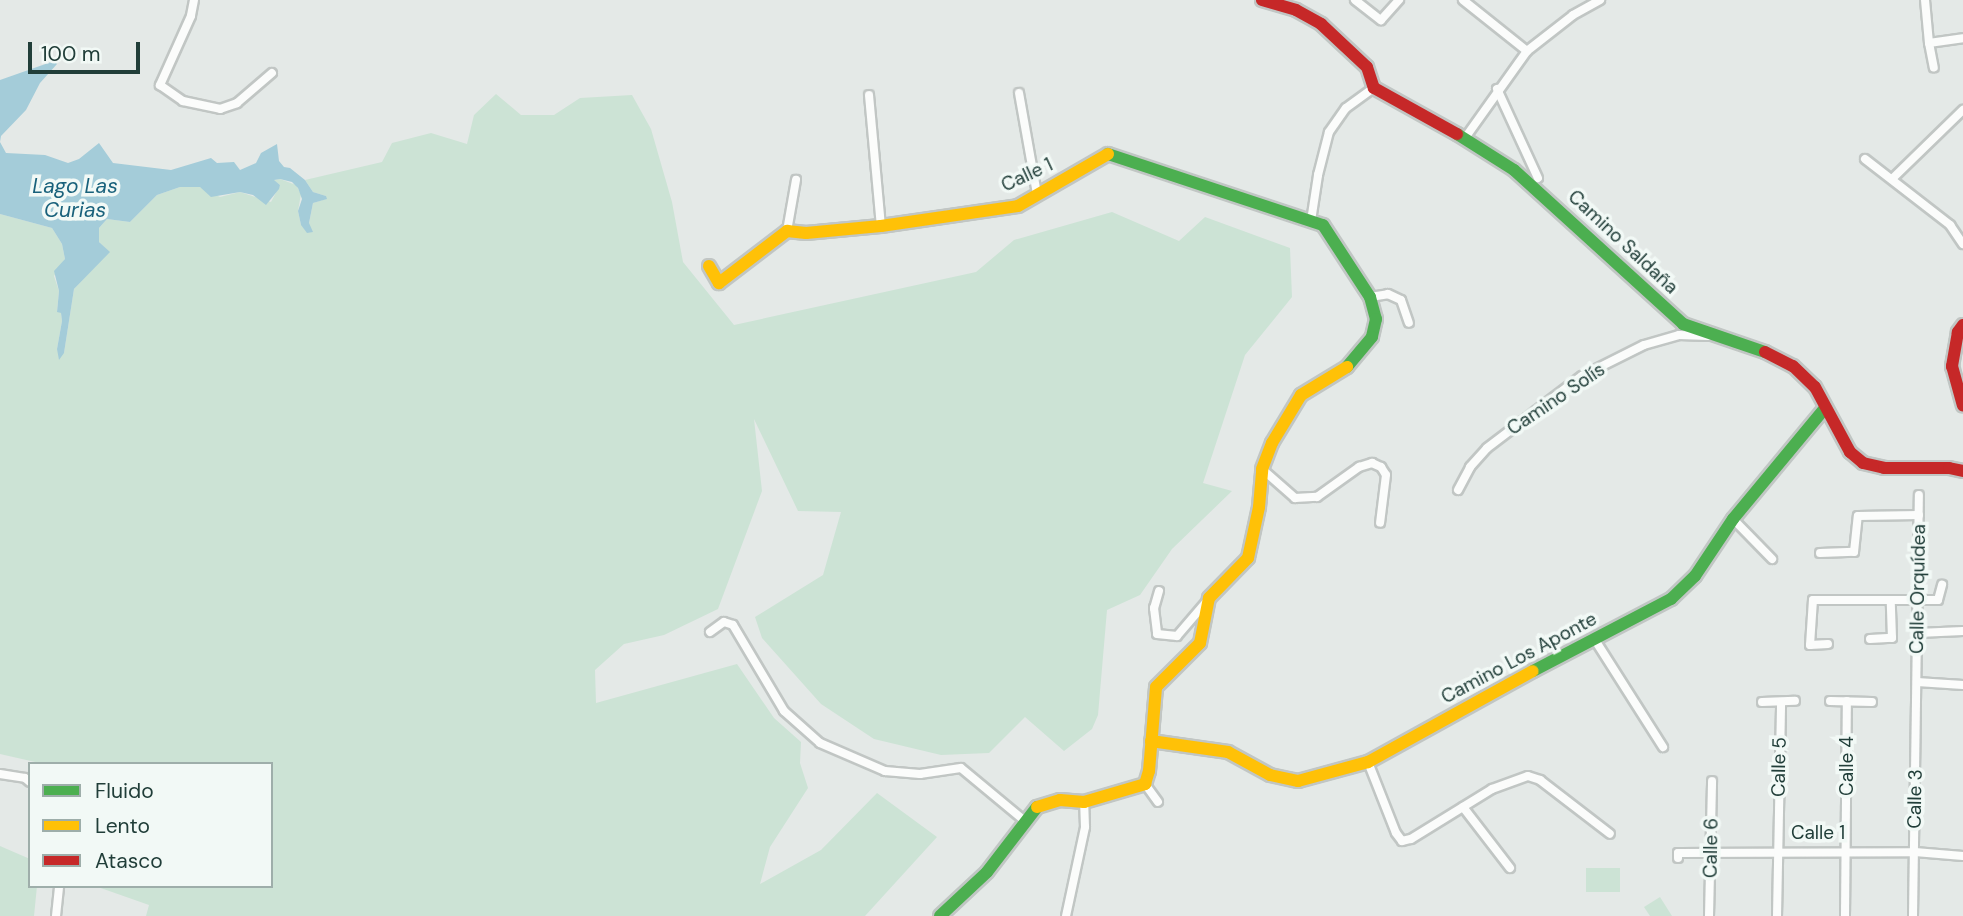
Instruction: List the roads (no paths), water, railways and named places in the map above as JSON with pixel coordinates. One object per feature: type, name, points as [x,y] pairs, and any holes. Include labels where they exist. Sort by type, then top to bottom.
[{"type":"street","points":[[194,0],[191,16],[160,85],[183,101],[220,109],[237,103],[272,73]]},
{"type":"street","points":[[1159,592],[1154,608],[1157,634],[1177,636],[1248,558],[1259,507],[1262,470],[1272,443],[1301,395],[1337,375],[1356,360],[1372,337],[1376,319],[1370,297],[1333,237],[1323,225],[1311,221],[1318,175],[1329,132],[1346,108],[1374,88],[1367,67],[1321,24],[1296,10],[1262,0]]},
{"type":"street","points":[[1355,0],[1381,20],[1399,0]]},
{"type":"street","points":[[1463,0],[1527,51]]},
{"type":"street","points":[[1465,138],[1497,89],[1527,51],[1573,15],[1600,0]]},
{"type":"street","points":[[1926,0],[1934,68]]},
{"type":"street","points":[[1929,43],[1963,38]]},
{"type":"street","name":"Camino Saldaña","points":[[1374,88],[1465,138],[1514,170],[1683,324],[1754,346],[1793,366],[1815,387],[1850,452],[1863,463],[1884,468],[1949,468],[1963,471]]},
{"type":"street","points":[[1497,89],[1538,178]]},
{"type":"street","points":[[1019,93],[1037,194]]},
{"type":"street","points":[[869,95],[881,226]]},
{"type":"street","points":[[1893,178],[1963,110]]},
{"type":"street","name":"Calle 1","points":[[787,231],[806,233],[881,226],[1018,206],[1111,153],[1311,221]]},
{"type":"street","points":[[1865,159],[1893,178],[1950,225],[1963,244]]},
{"type":"street","points":[[709,266],[719,283],[787,231],[796,180]]},
{"type":"street","points":[[1370,297],[1388,294],[1401,300],[1409,323]]},
{"type":"street","points":[[1963,325],[1958,332],[1952,366],[1963,405]]},
{"type":"street","name":"Camino Solís","points":[[1458,490],[1470,467],[1487,448],[1582,376],[1644,345],[1679,335],[1718,336]]},
{"type":"street","name":"Camino Los Aponte","points":[[1151,741],[1227,752],[1270,775],[1298,781],[1368,762],[1482,697],[1595,640],[1685,588],[1733,519],[1825,408]]},
{"type":"street","points":[[1262,470],[1295,498],[1317,497],[1359,467],[1372,464],[1381,467],[1387,475],[1380,523]]},
{"type":"street","name":"Calle Orquídea","points":[[1917,682],[1919,495]]},
{"type":"street","points":[[1820,553],[1854,552],[1858,516],[1919,515]]},
{"type":"street","points":[[1733,519],[1772,559]]},
{"type":"street","points":[[1828,644],[1810,645],[1813,600],[1938,600],[1942,585]]},
{"type":"street","points":[[1145,784],[1149,771],[1156,687],[1200,643],[1209,598]]},
{"type":"street","points":[[1870,639],[1892,638],[1891,600]]},
{"type":"street","points":[[710,632],[724,621],[733,625],[784,711],[820,743],[885,771],[920,774],[961,768],[1026,822]]},
{"type":"street","points":[[1918,633],[1963,631]]},
{"type":"street","points":[[1595,640],[1663,747]]},
{"type":"street","points":[[1917,682],[1963,685]]},
{"type":"street","name":"Calle 3","points":[[1913,916],[1917,682]]},
{"type":"street","points":[[1762,702],[1796,701]]},
{"type":"street","points":[[1830,701],[1872,702]]},
{"type":"street","name":"Calle 4","points":[[1845,916],[1847,701]]},
{"type":"street","name":"Calle 5","points":[[1777,916],[1781,702]]},
{"type":"street","points":[[1368,762],[1396,833],[1402,841],[1411,839],[1492,789],[1528,776],[1540,780],[1610,834]]},
{"type":"street","points":[[0,774],[28,780]]},
{"type":"street","name":"Calle 6","points":[[1709,916],[1712,781]]},
{"type":"street","points":[[1145,784],[1158,802]]},
{"type":"street","points":[[940,916],[987,872],[1037,807],[1059,800],[1084,802],[1145,784]]},
{"type":"street","points":[[1066,916],[1085,827],[1084,802]]},
{"type":"street","points":[[1462,807],[1510,868]]},
{"type":"street","name":"Calle 1","points":[[1678,858],[1678,853],[1915,852],[1963,856]]},
{"type":"street","points":[[56,916],[59,888]]},
{"type":"water","points":[[54,61],[57,64],[40,83],[26,110],[1,136],[0,142],[0,80]]},
{"type":"water","name":"Lago Las Curias","points":[[0,142],[6,153],[45,155],[68,163],[79,159],[99,143],[113,163],[171,170],[211,158],[217,163],[234,162],[240,170],[256,163],[261,153],[277,144],[279,161],[284,167],[290,168],[305,180],[313,192],[326,196],[327,199],[313,203],[309,223],[313,232],[307,233],[301,225],[298,211],[302,199],[298,188],[292,182],[280,179],[274,180],[280,185],[279,189],[266,205],[253,195],[240,192],[211,197],[200,187],[180,187],[157,195],[130,222],[107,219],[99,228],[99,242],[110,252],[74,289],[64,353],[59,360],[57,349],[62,321],[61,313],[57,312],[59,291],[54,271],[65,259],[62,244],[52,228],[0,214]]}]
